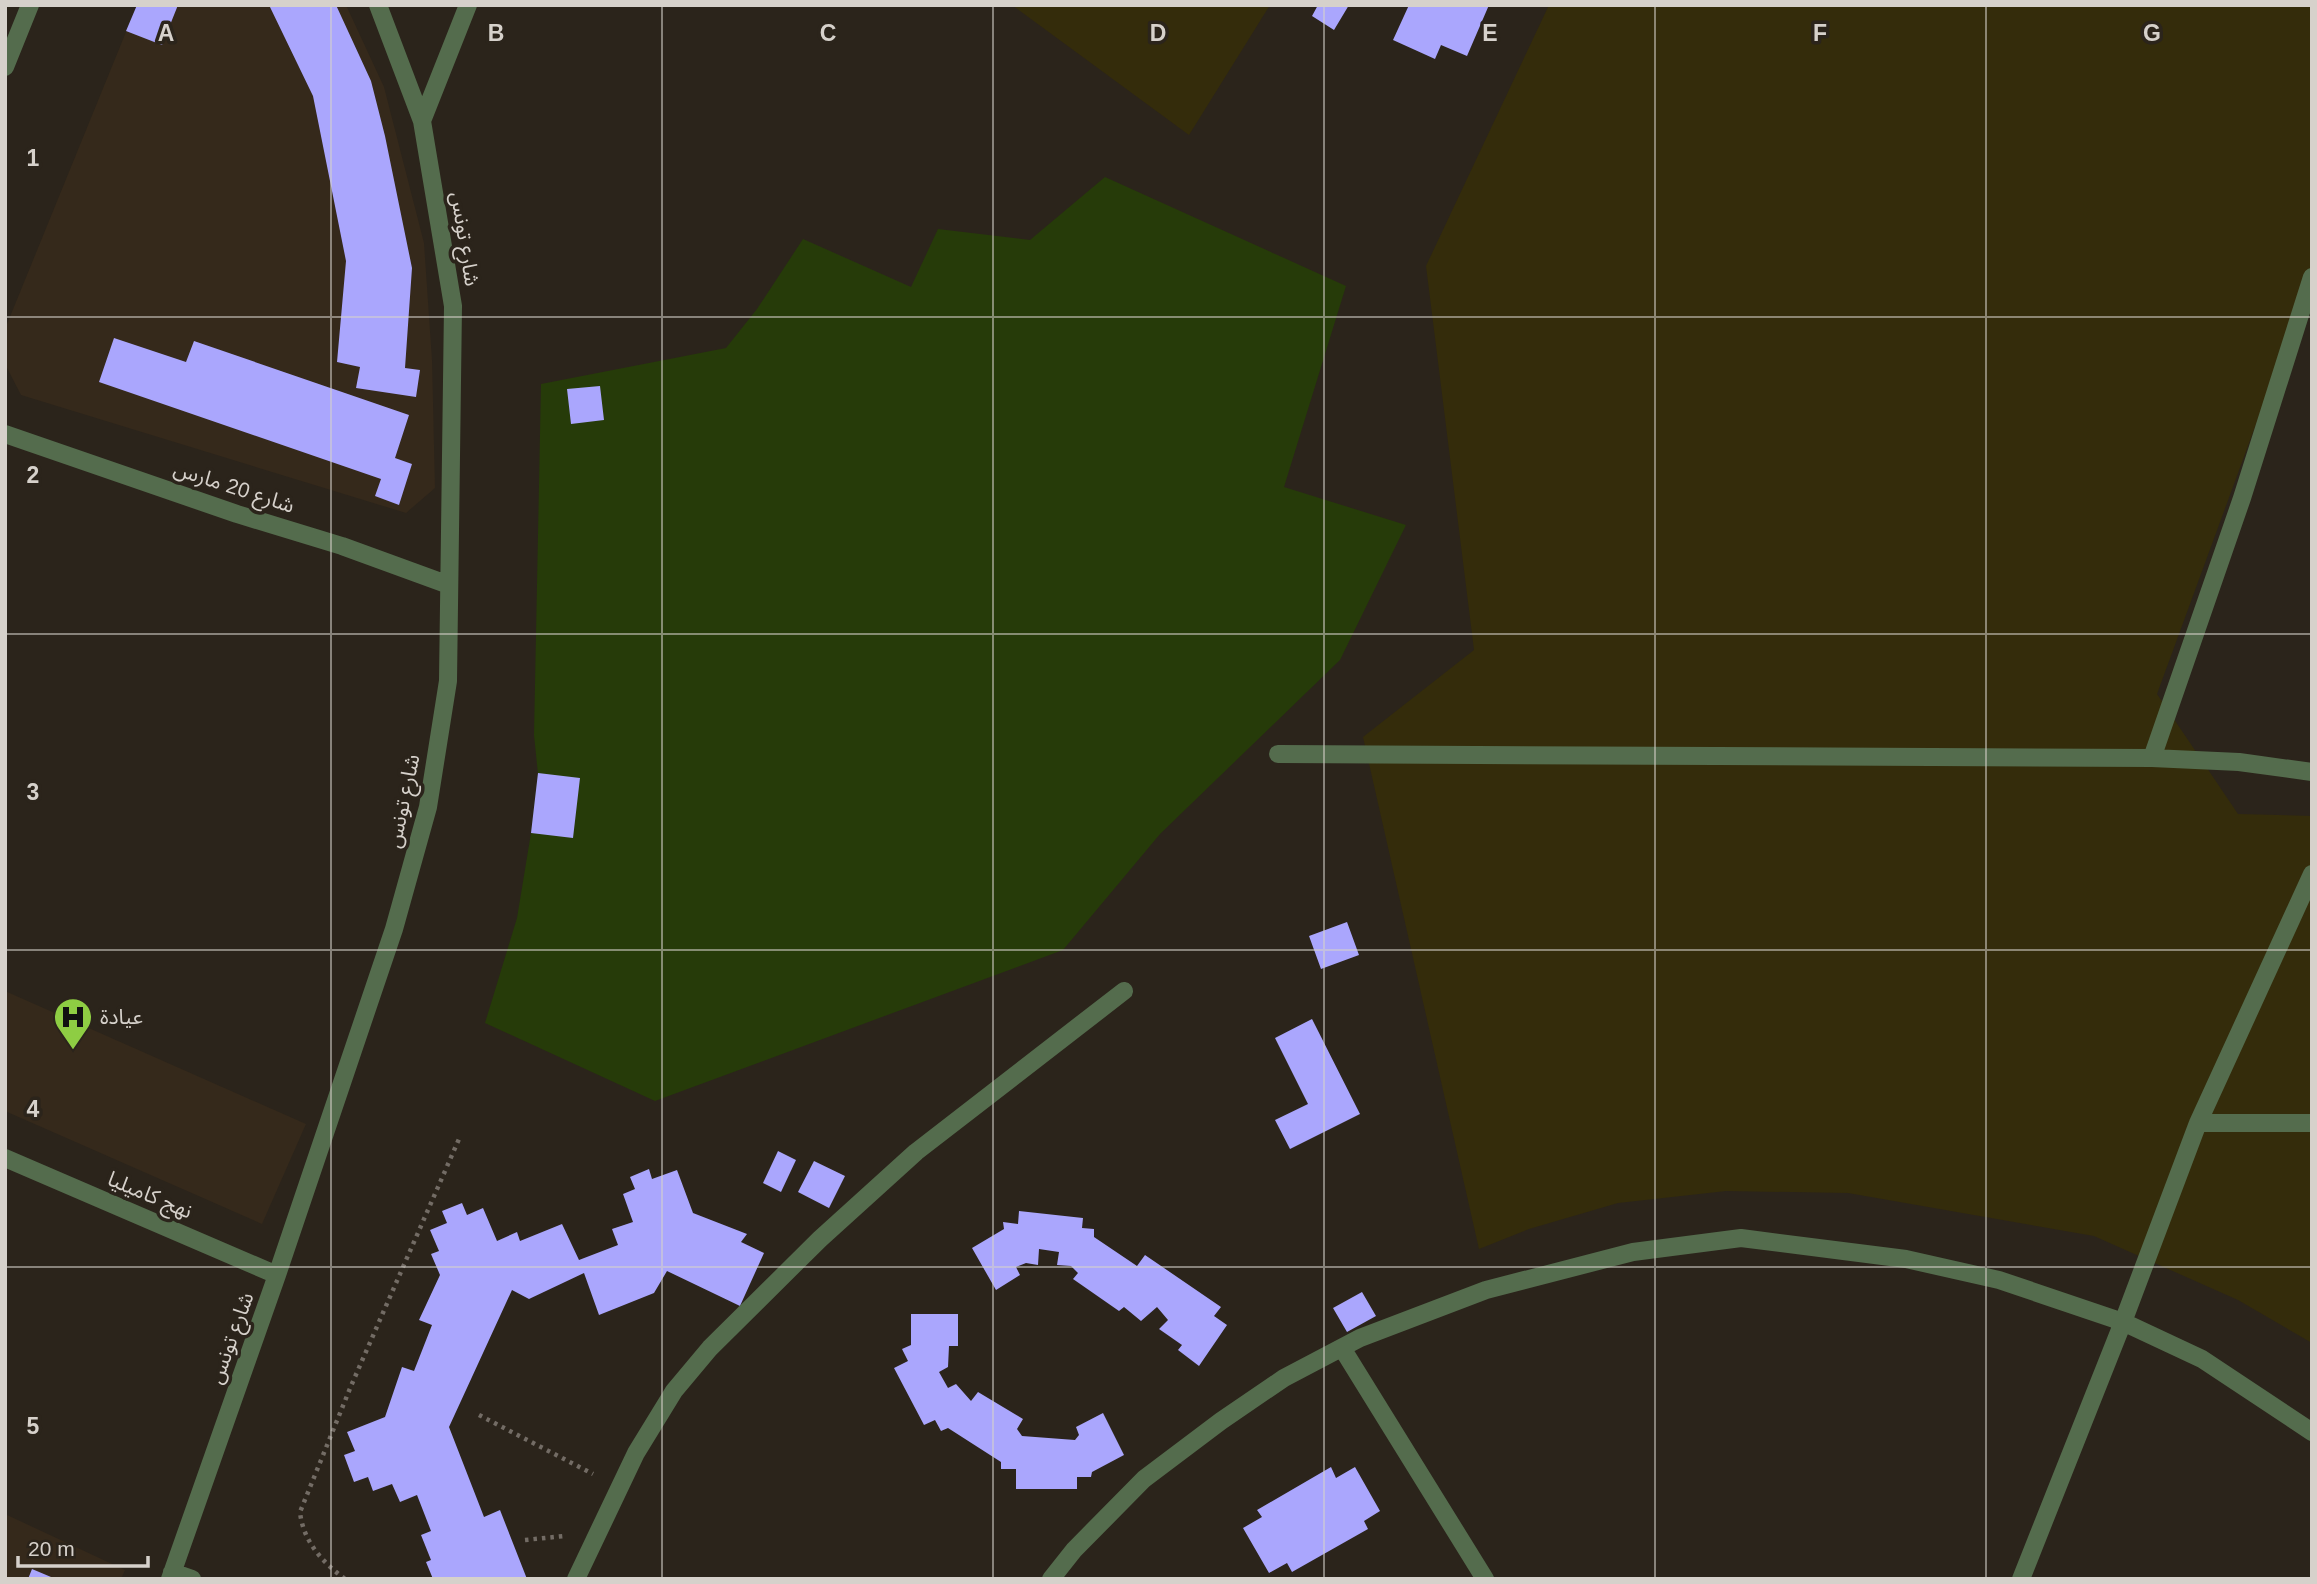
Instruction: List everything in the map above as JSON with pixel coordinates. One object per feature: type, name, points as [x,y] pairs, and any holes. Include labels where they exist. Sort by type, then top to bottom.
[{"type":"street","points":[[5,66],[30,5]]},
{"type":"street","name":"شارع تونس","points":[[171,1575],[278,1275],[394,929],[428,807],[448,681],[453,306],[422,121],[378,5]]},
{"type":"street","points":[[422,121],[468,5]]},
{"type":"street","points":[[2152,758],[2238,510],[2312,277]]},
{"type":"street","name":"شارع 20 مارس","points":[[5,434],[237,514],[342,546],[449,585]]},
{"type":"street","points":[[1278,754],[2152,758],[2239,762],[2312,772]]},
{"type":"street","points":[[2021,1579],[2198,1123],[2312,874]]},
{"type":"street","points":[[576,1579],[636,1453],[674,1391],[710,1348],[820,1239],[916,1152],[1124,991]]},
{"type":"street","points":[[2198,1123],[2312,1124]]},
{"type":"street","name":"نهج كاميليا","points":[[5,1158],[278,1275]]},
{"type":"street","points":[[1051,1579],[1074,1550],[1144,1479],[1284,1378],[1360,1338],[1486,1290],[1633,1252],[1741,1238],[1906,1259],[1999,1280],[2123,1322],[2203,1359],[2312,1432]]},
{"type":"street","points":[[1342,1348],[1485,1579]]},
{"type":"street","points":[[171,1575],[192,1579]]},
{"type":"path","points":[[345,1579],[325,1564],[313,1548],[302,1525],[300,1511],[351,1386],[459,1139]]},
{"type":"path","points":[[479,1415],[602,1478]]},
{"type":"path","points":[[525,1540],[569,1535]]},
{"type":"shaded area","points":[[137,5],[346,5],[384,87],[424,243],[432,360],[435,488],[406,513],[21,395],[5,364],[5,329]]},
{"type":"shaded area","name":"عيادة","points":[[5,991],[306,1124],[262,1224],[5,1111]]},
{"type":"shaded area","points":[[5,1514],[125,1570],[121,1579],[5,1579]]},
{"type":"green space","points":[[1105,177],[1346,286],[1284,487],[1406,525],[1340,660],[1160,834],[1063,950],[655,1101],[485,1023],[517,918],[538,774],[534,735],[541,384],[726,348],[757,309],[803,239],[911,287],[938,229],[1030,240]]},
{"type":"sand","points":[[1012,5],[1270,5],[1189,135]]},
{"type":"sand","points":[[1549,5],[2312,5],[2312,271],[2157,694],[2238,814],[2312,816],[2312,1343],[2238,1300],[2094,1236],[1848,1193],[1726,1191],[1618,1203],[1529,1229],[1479,1249],[1363,737],[1474,650],[1426,266]]},
{"type":"building","points":[[137,5],[178,5],[162,45],[126,31]]},
{"type":"building","points":[[269,5],[336,5],[371,81],[412,268],[405,368],[420,370],[416,397],[356,388],[360,367],[337,362],[346,261],[313,96]]},
{"type":"building","points":[[1318,5],[1349,5],[1334,30],[1312,16]]},
{"type":"building","points":[[1409,5],[1489,5],[1467,56],[1441,45],[1435,59],[1393,40]]},
{"type":"building","points":[[114,338],[186,362],[194,341],[409,415],[395,458],[412,464],[399,505],[375,496],[381,479],[99,382]]},
{"type":"building","points":[[600,386],[604,420],[571,424],[567,389]]},
{"type":"building","points":[[538,773],[580,778],[573,838],[531,833]]},
{"type":"building","points":[[1347,922],[1359,955],[1321,969],[1309,936]]},
{"type":"building","points":[[1312,1019],[1360,1114],[1290,1149],[1275,1120],[1308,1104],[1275,1038]]},
{"type":"building","points":[[778,1151],[796,1160],[781,1192],[763,1183]]},
{"type":"building","points":[[814,1161],[845,1176],[829,1208],[798,1192]]},
{"type":"building","points":[[649,1169],[652,1179],[677,1170],[693,1213],[747,1234],[741,1242],[764,1253],[740,1306],[667,1271],[654,1293],[599,1315],[584,1273],[529,1299],[512,1290],[449,1427],[484,1517],[500,1510],[527,1579],[433,1579],[426,1562],[431,1560],[421,1535],[431,1531],[417,1495],[400,1502],[392,1484],[373,1491],[368,1477],[354,1482],[344,1455],[355,1451],[347,1432],[385,1417],[402,1367],[414,1371],[432,1325],[419,1320],[440,1275],[431,1254],[439,1251],[430,1230],[447,1223],[442,1211],[462,1203],[467,1215],[483,1208],[497,1241],[517,1232],[520,1241],[562,1224],[579,1260],[618,1245],[612,1229],[633,1222],[623,1194],[635,1189],[630,1177]]},
{"type":"building","points":[[1019,1211],[1083,1218],[1082,1228],[1094,1229],[1094,1237],[1137,1266],[1145,1255],[1221,1307],[1214,1316],[1227,1325],[1199,1366],[1178,1350],[1182,1345],[1159,1329],[1168,1320],[1157,1307],[1141,1321],[1124,1307],[1119,1311],[1073,1279],[1078,1273],[1071,1266],[1057,1265],[1059,1252],[1039,1249],[1038,1265],[1026,1263],[1016,1267],[1020,1275],[996,1290],[972,1248],[1004,1229],[1003,1222],[1018,1224]]},
{"type":"building","points":[[1362,1292],[1376,1316],[1347,1332],[1333,1308]]},
{"type":"building","points":[[911,1314],[958,1314],[958,1346],[949,1346],[948,1367],[939,1372],[948,1388],[956,1384],[971,1401],[978,1392],[1023,1419],[1017,1429],[1022,1436],[1075,1440],[1079,1435],[1076,1427],[1103,1413],[1124,1455],[1092,1472],[1091,1477],[1077,1477],[1077,1489],[1016,1489],[1016,1469],[1001,1469],[1001,1462],[948,1428],[941,1431],[935,1420],[924,1425],[894,1368],[908,1361],[902,1349],[911,1345]]},
{"type":"building","points":[[1331,1467],[1336,1478],[1355,1467],[1380,1511],[1364,1521],[1368,1529],[1292,1572],[1287,1563],[1269,1573],[1243,1528],[1262,1517],[1257,1510]]},
{"type":"building","points":[[32,1569],[51,1577],[51,1579],[28,1579]]},
{"type":"place","name":"عيادة","points":[[73,1051]]}]
